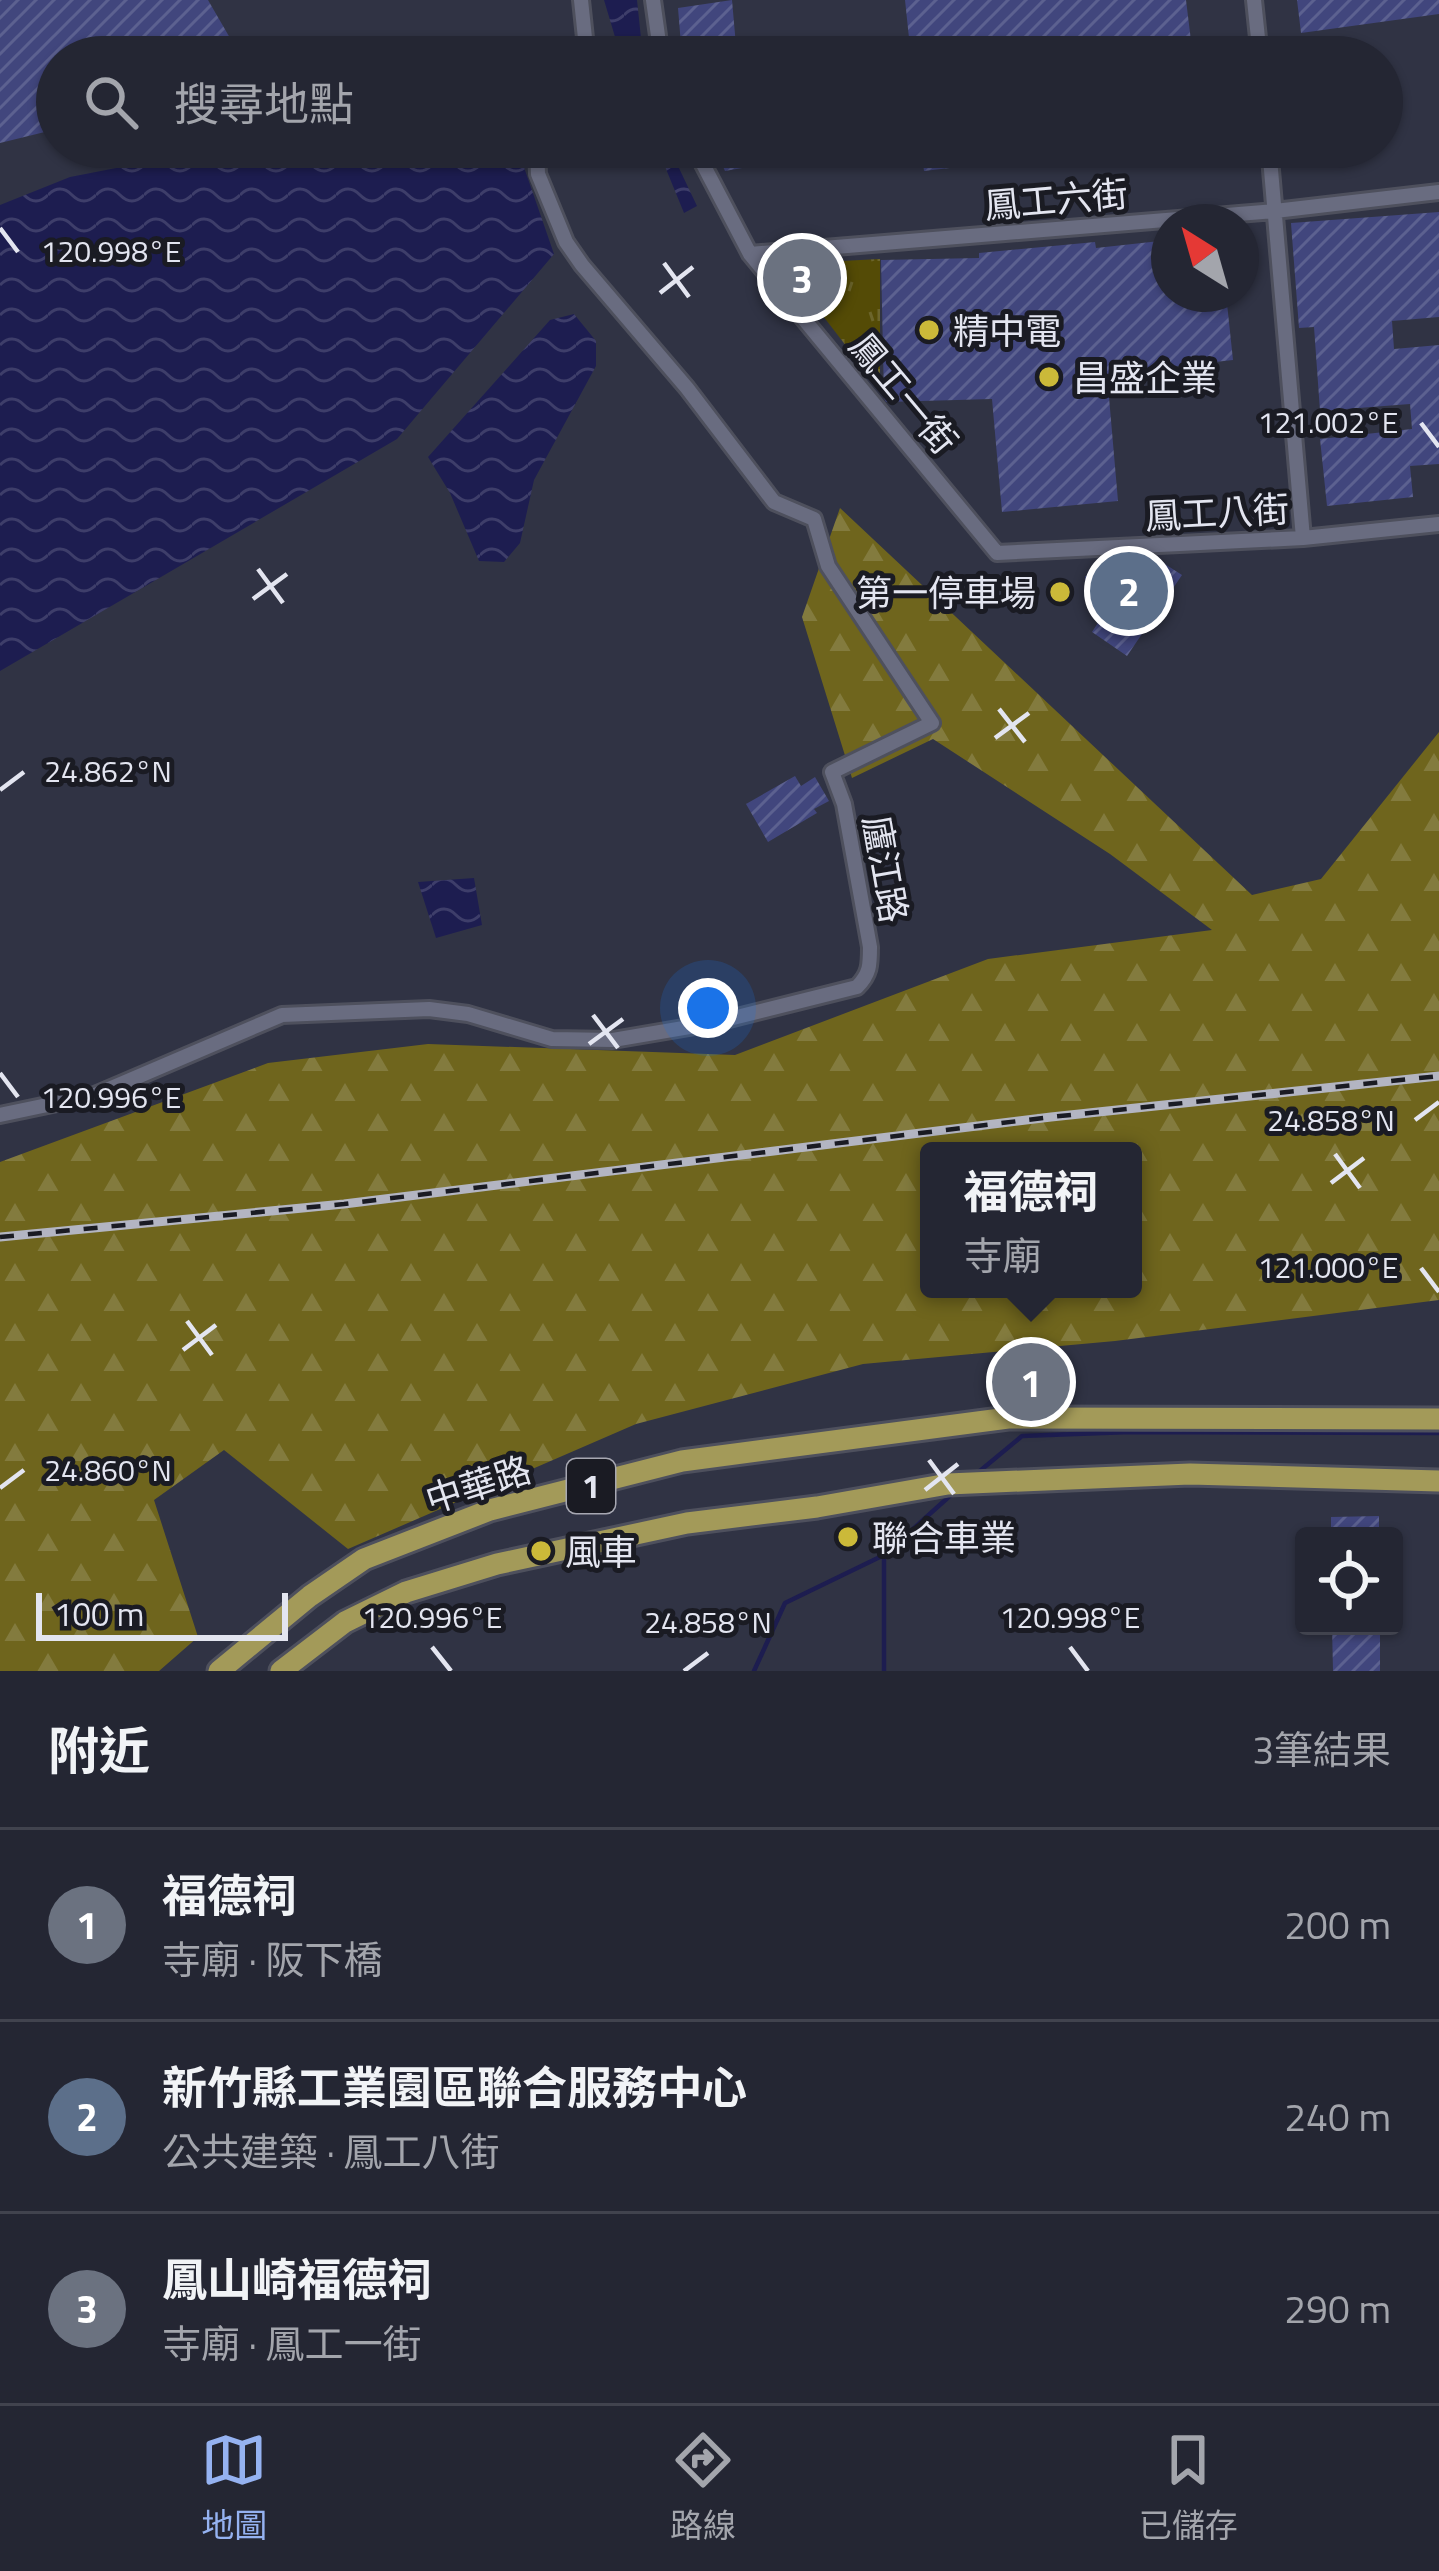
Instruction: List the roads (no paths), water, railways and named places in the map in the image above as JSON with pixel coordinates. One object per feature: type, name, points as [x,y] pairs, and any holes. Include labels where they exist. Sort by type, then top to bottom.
[{"type":"main road","name":"中華路","points":[[219,1671],[310,1596],[364,1559],[490,1510],[682,1461],[1008,1418],[1439,1419]]},
{"type":"main road","name":"1","points":[[281,1671],[345,1622],[406,1592],[497,1564],[687,1523],[948,1484],[1190,1474],[1439,1481]]},
{"type":"street","points":[[581,0],[585,36]]},
{"type":"street","points":[[653,0],[659,36]]},
{"type":"street","points":[[1254,0],[1258,36]]},
{"type":"street","name":"廬江路","points":[[0,1115],[95,1095],[281,1015],[429,1009],[468,1014],[552,1039],[614,1040],[713,1023],[857,987],[866,978],[871,968],[870,947],[844,804],[832,772],[932,723],[828,566],[814,519],[774,502],[566,242],[538,168]]},
{"type":"street","name":"鳳工一街","points":[[705,168],[750,254],[997,553]]},
{"type":"street","points":[[1271,168],[1303,538]]},
{"type":"street","name":"鳳工六街","points":[[750,254],[1275,212],[1439,192]]},
{"type":"street","name":"鳳工八街","points":[[997,553],[1303,538],[1439,524]]},
{"type":"water","points":[[604,0],[637,0],[641,36],[615,36]]},
{"type":"water","points":[[116,168],[524,168],[554,254],[397,439],[0,671],[0,205],[70,177]]},
{"type":"water","points":[[666,168],[679,168],[697,206],[684,213]]},
{"type":"water","points":[[574,314],[596,341],[596,366],[534,480],[520,543],[504,562],[479,561],[450,493],[428,457],[550,320]]},
{"type":"water","points":[[474,878],[482,925],[436,938],[418,882]]},
{"type":"waterway","points":[[975,1475],[1022,1436],[1439,1433]]},
{"type":"waterway","points":[[754,1671],[785,1603],[884,1555],[952,1494]]},
{"type":"waterway","points":[[884,1555],[884,1671]]},
{"type":"railway","points":[[0,1237],[344,1204],[1051,1117],[1439,1076]]},
{"type":"place","name":"鳳山崎福德祠","points":[[802,278]]},
{"type":"place","name":"精中電","points":[[929,330]]},
{"type":"place","name":"昌盛企業","points":[[1049,377]]},
{"type":"place","name":"新竹縣工業園區聯合服務中心","points":[[1129,591]]},
{"type":"place","name":"第一停車場","points":[[1060,592]]},
{"type":"place","name":"福德祠","points":[[1031,1382]]},
{"type":"place","name":"聯合車業","points":[[848,1537]]},
{"type":"place","name":"風車","points":[[541,1551]]}]
